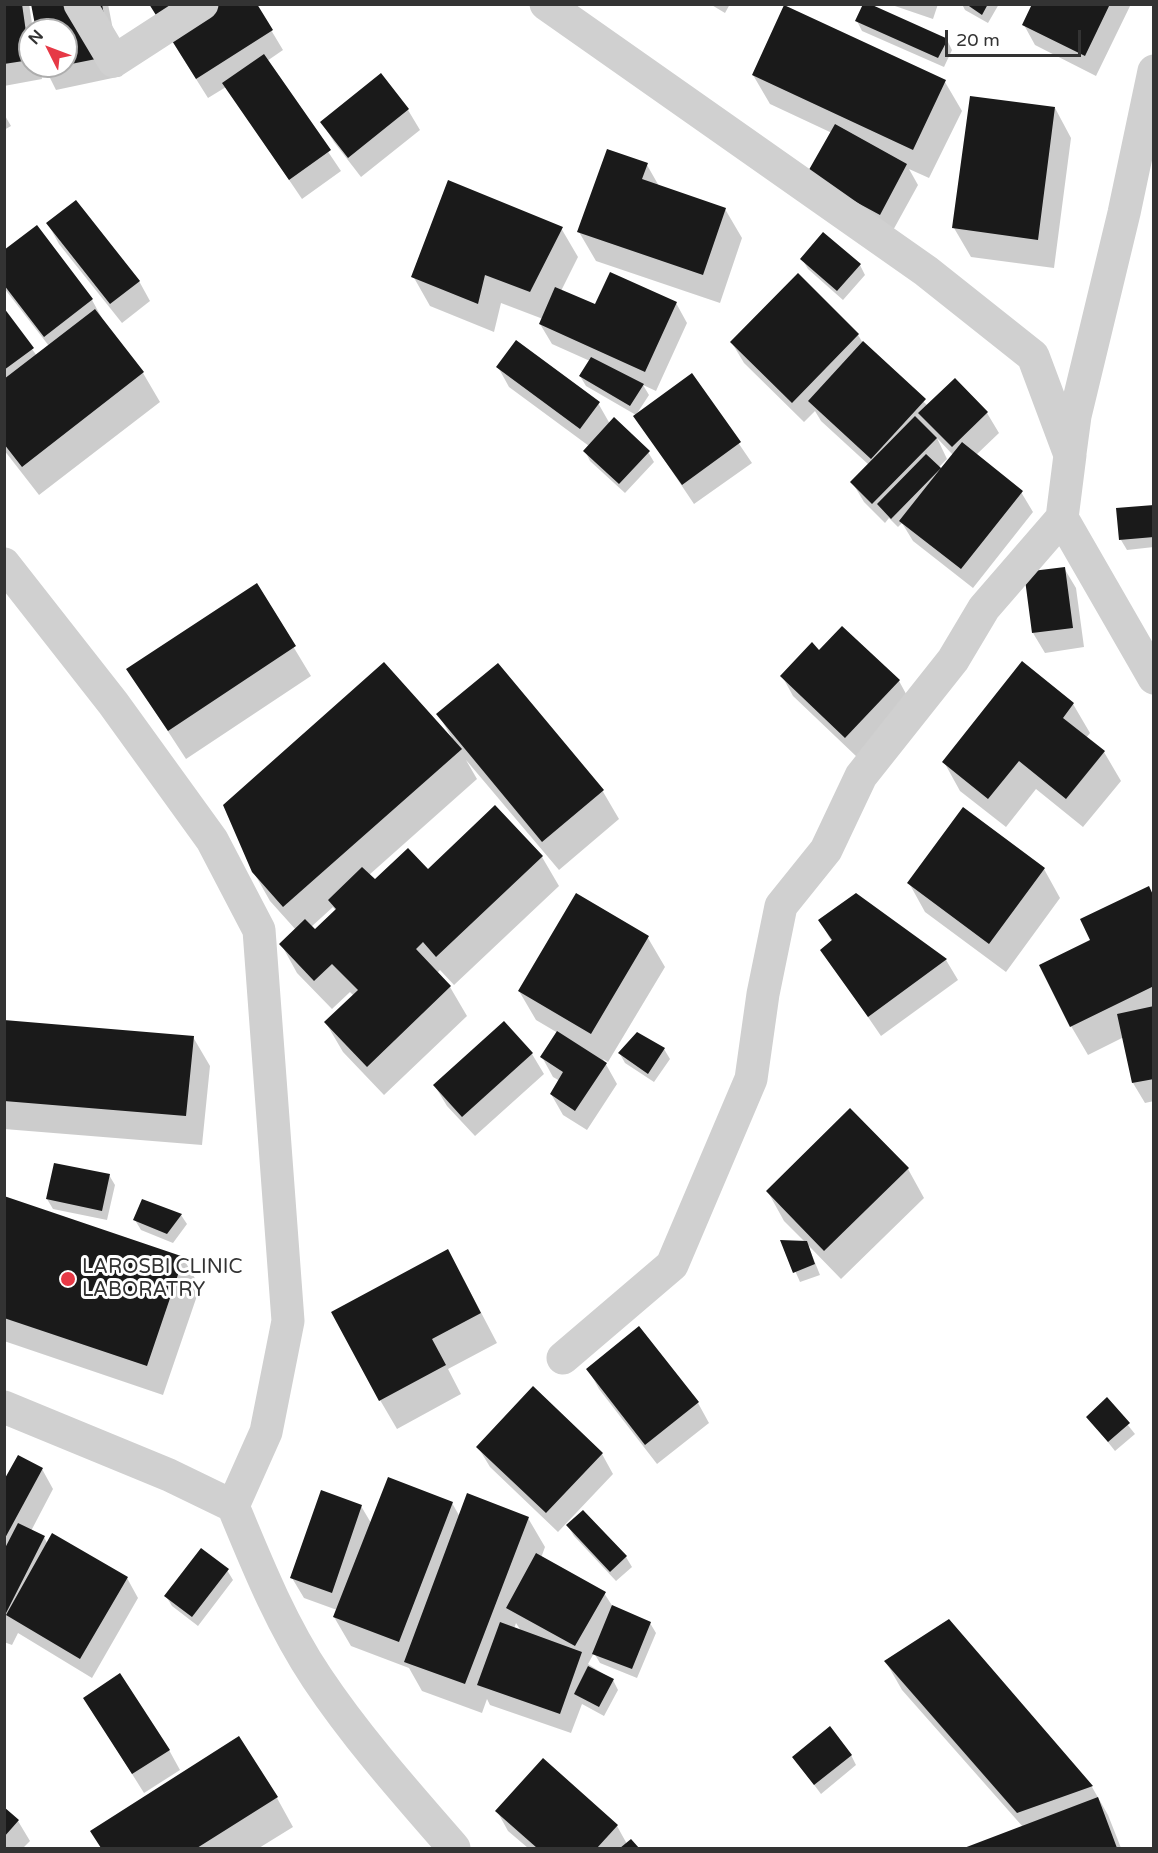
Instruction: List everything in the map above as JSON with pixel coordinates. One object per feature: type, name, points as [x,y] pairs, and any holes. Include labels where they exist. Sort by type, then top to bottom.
[{"type":"street","points":[[80,4],[114,61],[202,4]]},
{"type":"street","points":[[546,4],[926,271],[1033,356],[1070,455]]},
{"type":"street","points":[[563,1358],[672,1265],[751,1079],[763,994],[781,906],[826,850],[861,776],[953,660],[984,608],[1062,518],[1075,416],[1124,213],[1154,71]]},
{"type":"street","points":[[1062,518],[1154,678]]},
{"type":"street","points":[[4,564],[112,703],[212,840],[259,930],[288,1321],[267,1432],[233,1506]]},
{"type":"street","points":[[4,1407],[170,1475],[233,1506],[269,1592],[317,1678],[399,1784],[454,1848]]},
{"type":"building","points":[[4,4],[22,4],[24,18],[18,18],[18,62],[4,64]]},
{"type":"building","points":[[31,4],[102,4],[111,56],[78,63],[78,18],[34,18]]},
{"type":"building","points":[[149,4],[257,4],[273,30],[196,79]]},
{"type":"building","points":[[863,4],[870,4],[948,39],[938,58],[855,21]]},
{"type":"building","points":[[966,4],[988,4],[982,15]]},
{"type":"building","points":[[1032,4],[1110,4],[1085,56],[1022,25]]},
{"type":"building","points":[[784,5],[946,80],[913,150],[752,75]]},
{"type":"building","points":[[264,54],[331,150],[289,180],[222,83]]},
{"type":"building","points":[[381,73],[409,109],[348,158],[320,122]]},
{"type":"building","points":[[970,96],[1055,107],[1038,240],[952,228]]},
{"type":"building","points":[[835,124],[907,164],[880,215],[806,175]]},
{"type":"building","points":[[607,149],[648,163],[642,179],[726,208],[703,275],[577,232]]},
{"type":"building","points":[[448,180],[563,227],[530,292],[485,275],[478,304],[411,277]]},
{"type":"building","points":[[76,200],[140,281],[110,304],[46,223]]},
{"type":"building","points":[[37,225],[93,299],[44,337],[4,285],[4,250]]},
{"type":"building","points":[[823,232],[861,264],[837,291],[800,259]]},
{"type":"building","points":[[610,272],[677,302],[645,372],[539,324],[555,287],[595,304]]},
{"type":"building","points":[[798,273],[859,334],[792,403],[730,342]]},
{"type":"building","points":[[4,308],[34,348],[4,370]]},
{"type":"building","points":[[95,309],[144,372],[22,467],[4,444],[4,379]]},
{"type":"building","points":[[516,340],[600,402],[580,429],[496,367]]},
{"type":"building","points":[[863,341],[926,399],[871,459],[808,401]]},
{"type":"building","points":[[591,357],[644,384],[630,406],[579,376]]},
{"type":"building","points":[[692,373],[741,442],[682,485],[633,416]]},
{"type":"building","points":[[955,378],[988,412],[952,447],[918,413]]},
{"type":"building","points":[[915,416],[937,438],[872,504],[850,482]]},
{"type":"building","points":[[614,417],[650,451],[619,484],[583,451]]},
{"type":"building","points":[[962,442],[1023,491],[961,569],[899,521]]},
{"type":"building","points":[[926,454],[941,468],[891,519],[877,504]]},
{"type":"building","points":[[1154,505],[1154,537],[1119,540],[1116,508]]},
{"type":"building","points":[[1065,567],[1073,628],[1032,633],[1024,572]]},
{"type":"building","points":[[257,583],[296,646],[168,731],[126,669]]},
{"type":"building","points":[[842,626],[900,680],[845,738],[780,676],[812,642],[819,650]]},
{"type":"building","points":[[1022,661],[1074,703],[1063,718],[1105,751],[1066,799],[1019,761],[988,799],[942,762]]},
{"type":"building","points":[[384,662],[462,749],[283,907],[252,872],[223,805]]},
{"type":"building","points":[[498,663],[604,790],[542,842],[436,714]]},
{"type":"building","points":[[495,805],[543,856],[436,957],[423,942],[416,949],[451,986],[367,1067],[324,1022],[358,990],[332,964],[314,981],[279,944],[305,919],[315,929],[336,909],[328,900],[362,867],[375,879],[408,848],[428,869]]},
{"type":"building","points":[[963,807],[1045,868],[989,944],[907,883]]},
{"type":"building","points":[[1149,886],[1154,897],[1154,986],[1070,1027],[1039,965],[1090,940],[1080,919]]},
{"type":"building","points":[[576,893],[649,936],[591,1034],[518,991]]},
{"type":"building","points":[[856,893],[947,959],[868,1017],[820,950],[832,940],[818,920]]},
{"type":"building","points":[[1154,1006],[1154,1079],[1132,1083],[1117,1014]]},
{"type":"building","points":[[4,1020],[194,1036],[186,1116],[4,1101]]},
{"type":"building","points":[[504,1021],[533,1053],[462,1117],[433,1085]]},
{"type":"building","points":[[557,1031],[607,1063],[575,1111],[550,1094],[563,1072],[540,1057]]},
{"type":"building","points":[[637,1032],[665,1048],[648,1074],[618,1053]]},
{"type":"building","points":[[850,1108],[909,1168],[824,1251],[766,1191]]},
{"type":"building","points":[[54,1163],[110,1174],[102,1211],[46,1199]]},
{"type":"building","points":[[4,1196],[184,1257],[147,1366],[4,1318]]},
{"type":"building","points":[[142,1199],[182,1214],[167,1234],[133,1220]]},
{"type":"building","points":[[780,1240],[807,1241],[815,1264],[793,1273]]},
{"type":"building","points":[[448,1249],[481,1313],[432,1339],[446,1365],[379,1401],[331,1312]]},
{"type":"building","points":[[639,1326],[699,1402],[645,1445],[586,1369]]},
{"type":"building","points":[[533,1386],[603,1453],[546,1513],[476,1447]]},
{"type":"building","points":[[1107,1397],[1130,1423],[1108,1442],[1086,1417]]},
{"type":"building","points":[[18,1455],[43,1468],[4,1540],[4,1480]]},
{"type":"building","points":[[388,1477],[453,1502],[399,1642],[333,1617]]},
{"type":"building","points":[[321,1490],[362,1505],[332,1593],[290,1578]]},
{"type":"building","points":[[467,1493],[529,1517],[465,1684],[404,1662]]},
{"type":"building","points":[[583,1510],[627,1556],[610,1572],[566,1525]]},
{"type":"building","points":[[18,1523],[45,1536],[4,1617],[4,1550]]},
{"type":"building","points":[[52,1533],[128,1577],[80,1659],[6,1615]]},
{"type":"building","points":[[201,1548],[229,1569],[192,1617],[164,1596]]},
{"type":"building","points":[[536,1553],[606,1592],[575,1646],[506,1608]]},
{"type":"building","points":[[612,1605],[651,1622],[632,1669],[592,1654]]},
{"type":"building","points":[[949,1619],[1093,1786],[1017,1813],[884,1661]]},
{"type":"building","points":[[500,1622],[582,1652],[560,1714],[477,1685]]},
{"type":"building","points":[[588,1666],[614,1679],[599,1707],[574,1694]]},
{"type":"building","points":[[120,1673],[170,1750],[132,1774],[83,1698]]},
{"type":"building","points":[[830,1726],[852,1755],[814,1785],[792,1757]]},
{"type":"building","points":[[239,1736],[278,1797],[197,1848],[101,1848],[90,1831]]},
{"type":"building","points":[[543,1758],[618,1825],[597,1848],[537,1848],[495,1811]]},
{"type":"building","points":[[1098,1797],[1117,1848],[964,1848]]},
{"type":"building","points":[[4,1807],[19,1820],[4,1837]]},
{"type":"building","points":[[631,1839],[639,1848],[620,1848]]},
{"type":"place","name":"LAROSBI CLINIC LABORATRY","points":[[68,1279]]}]
